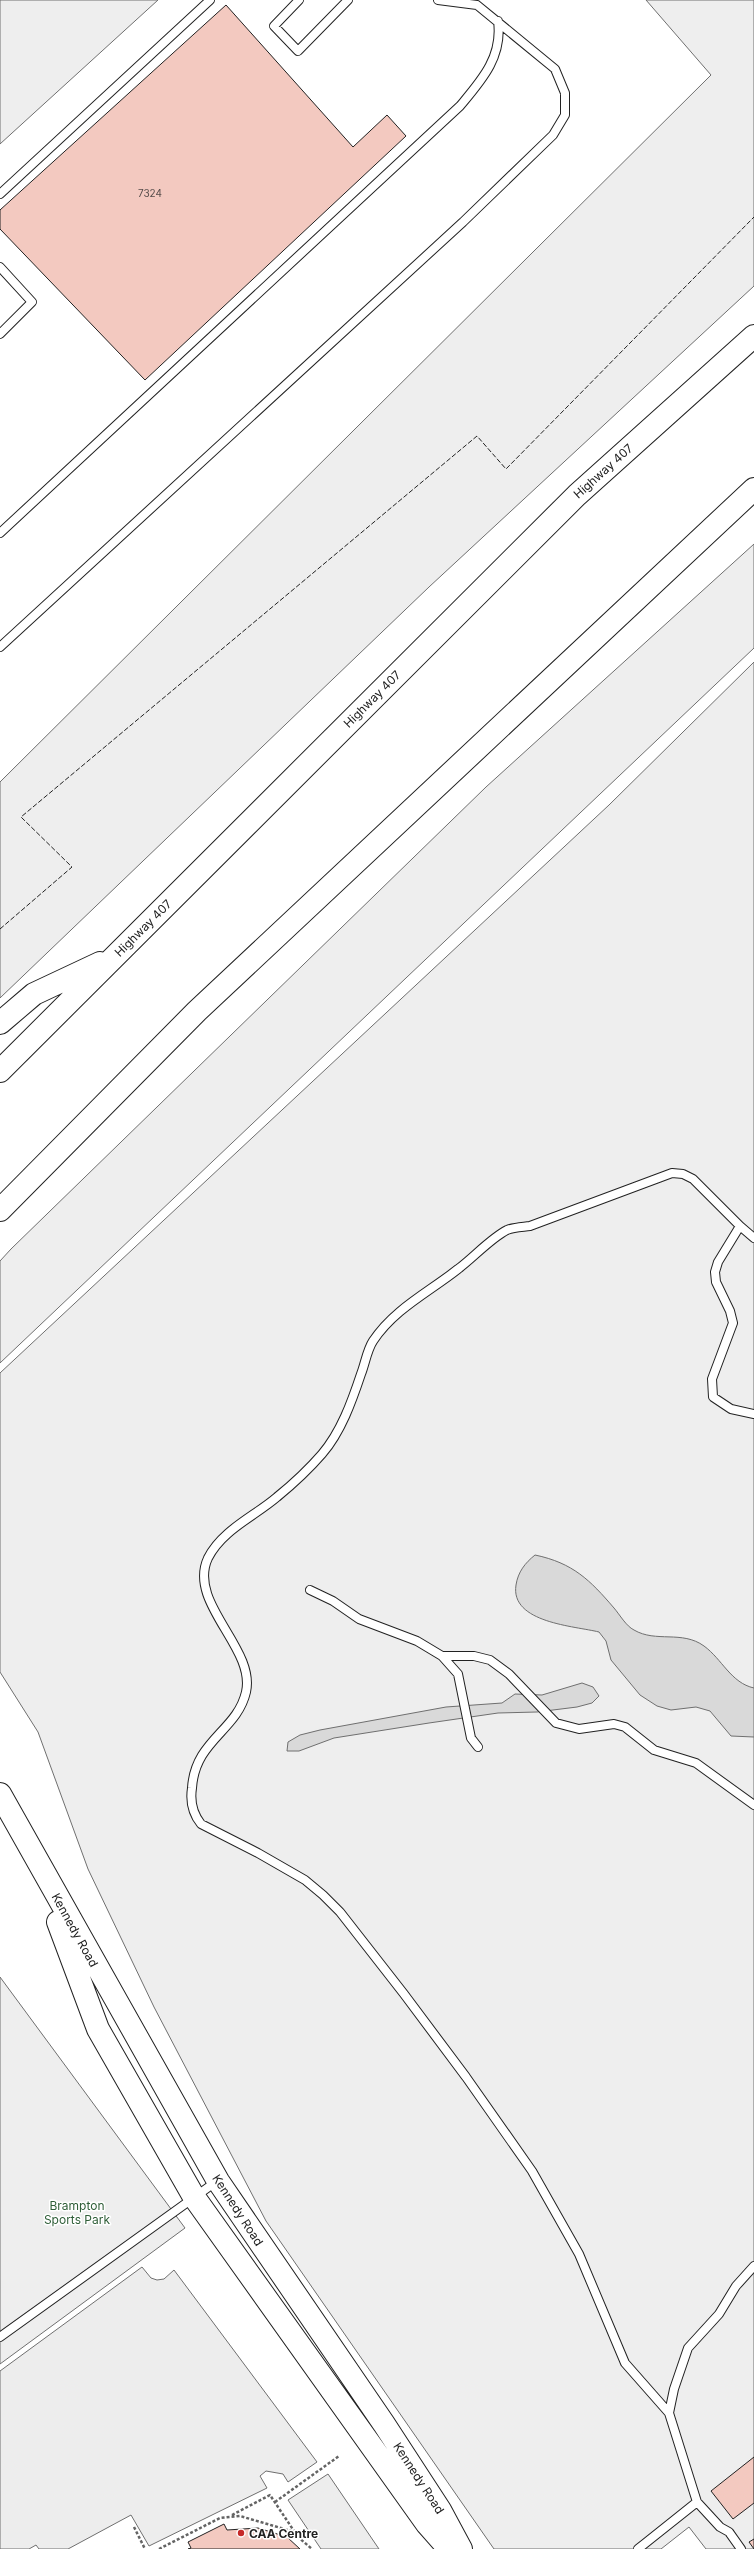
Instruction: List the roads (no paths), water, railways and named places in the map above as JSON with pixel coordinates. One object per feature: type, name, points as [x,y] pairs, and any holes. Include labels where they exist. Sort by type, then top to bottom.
[{"type":"main road","name":"Highway 407","points":[[0,1071],[577,495],[754,336]]},
{"type":"main road","points":[[0,1210],[203,1006],[754,489]]},
{"type":"main road","points":[[0,1023],[34,994],[114,957]]},
{"type":"main road","name":"Kennedy Road","points":[[0,1794],[34,1858],[218,2181],[384,2424],[440,2510],[461,2549]]},
{"type":"main road","name":"Kennedy Road","points":[[34,1858],[98,2029],[194,2196],[427,2524],[449,2549]]},
{"type":"lane","points":[[0,194],[210,0]]},
{"type":"lane","points":[[299,0],[274,26],[298,51],[348,0]]},
{"type":"lane","points":[[0,647],[458,227],[553,135],[565,115],[565,93],[555,69],[533,49],[512,36],[498,21],[477,5],[438,0]]},
{"type":"lane","points":[[0,533],[460,106],[486,74],[497,50],[499,33],[498,21]]},
{"type":"lane","points":[[0,267],[32,302],[0,334]]},
{"type":"lane","points":[[741,2549],[729,2532],[697,2502],[668,2413],[625,2363],[580,2254],[532,2171],[404,1994],[340,1912],[323,1896],[305,1880],[258,1853],[201,1824],[195,1816],[191,1794],[197,1760],[208,1745],[237,1713],[246,1692],[247,1675],[238,1652],[221,1623],[206,1588],[205,1568],[209,1557],[232,1529],[277,1497],[323,1453],[348,1411],[372,1342],[398,1311],[451,1275],[507,1230],[530,1226],[672,1173],[683,1174],[693,1179],[754,1238]]},
{"type":"lane","points":[[740,1226],[718,1262],[716,1272],[716,1282],[730,1310],[733,1323],[732,1331],[719,1358],[712,1379],[713,1397],[730,1409],[754,1414]]},
{"type":"lane","points":[[310,1590],[333,1601],[359,1619],[417,1641],[442,1656],[458,1674],[470,1738],[478,1747]]},
{"type":"lane","points":[[442,1656],[474,1656],[490,1660],[509,1674],[556,1723],[579,1729],[614,1724],[625,1727],[654,1750],[696,1762],[754,1805]]},
{"type":"lane","points":[[0,2337],[194,2196],[218,2181]]},
{"type":"lane","points":[[668,2413],[674,2389],[688,2348],[719,2314],[736,2286],[754,2266]]},
{"type":"lane","points":[[638,2549],[697,2502]]},
{"type":"place","name":"CAA Centre","points":[[241,2533]]},
{"type":"park label","name":"Brampton Sports Park","points":[[77,2212]]}]
